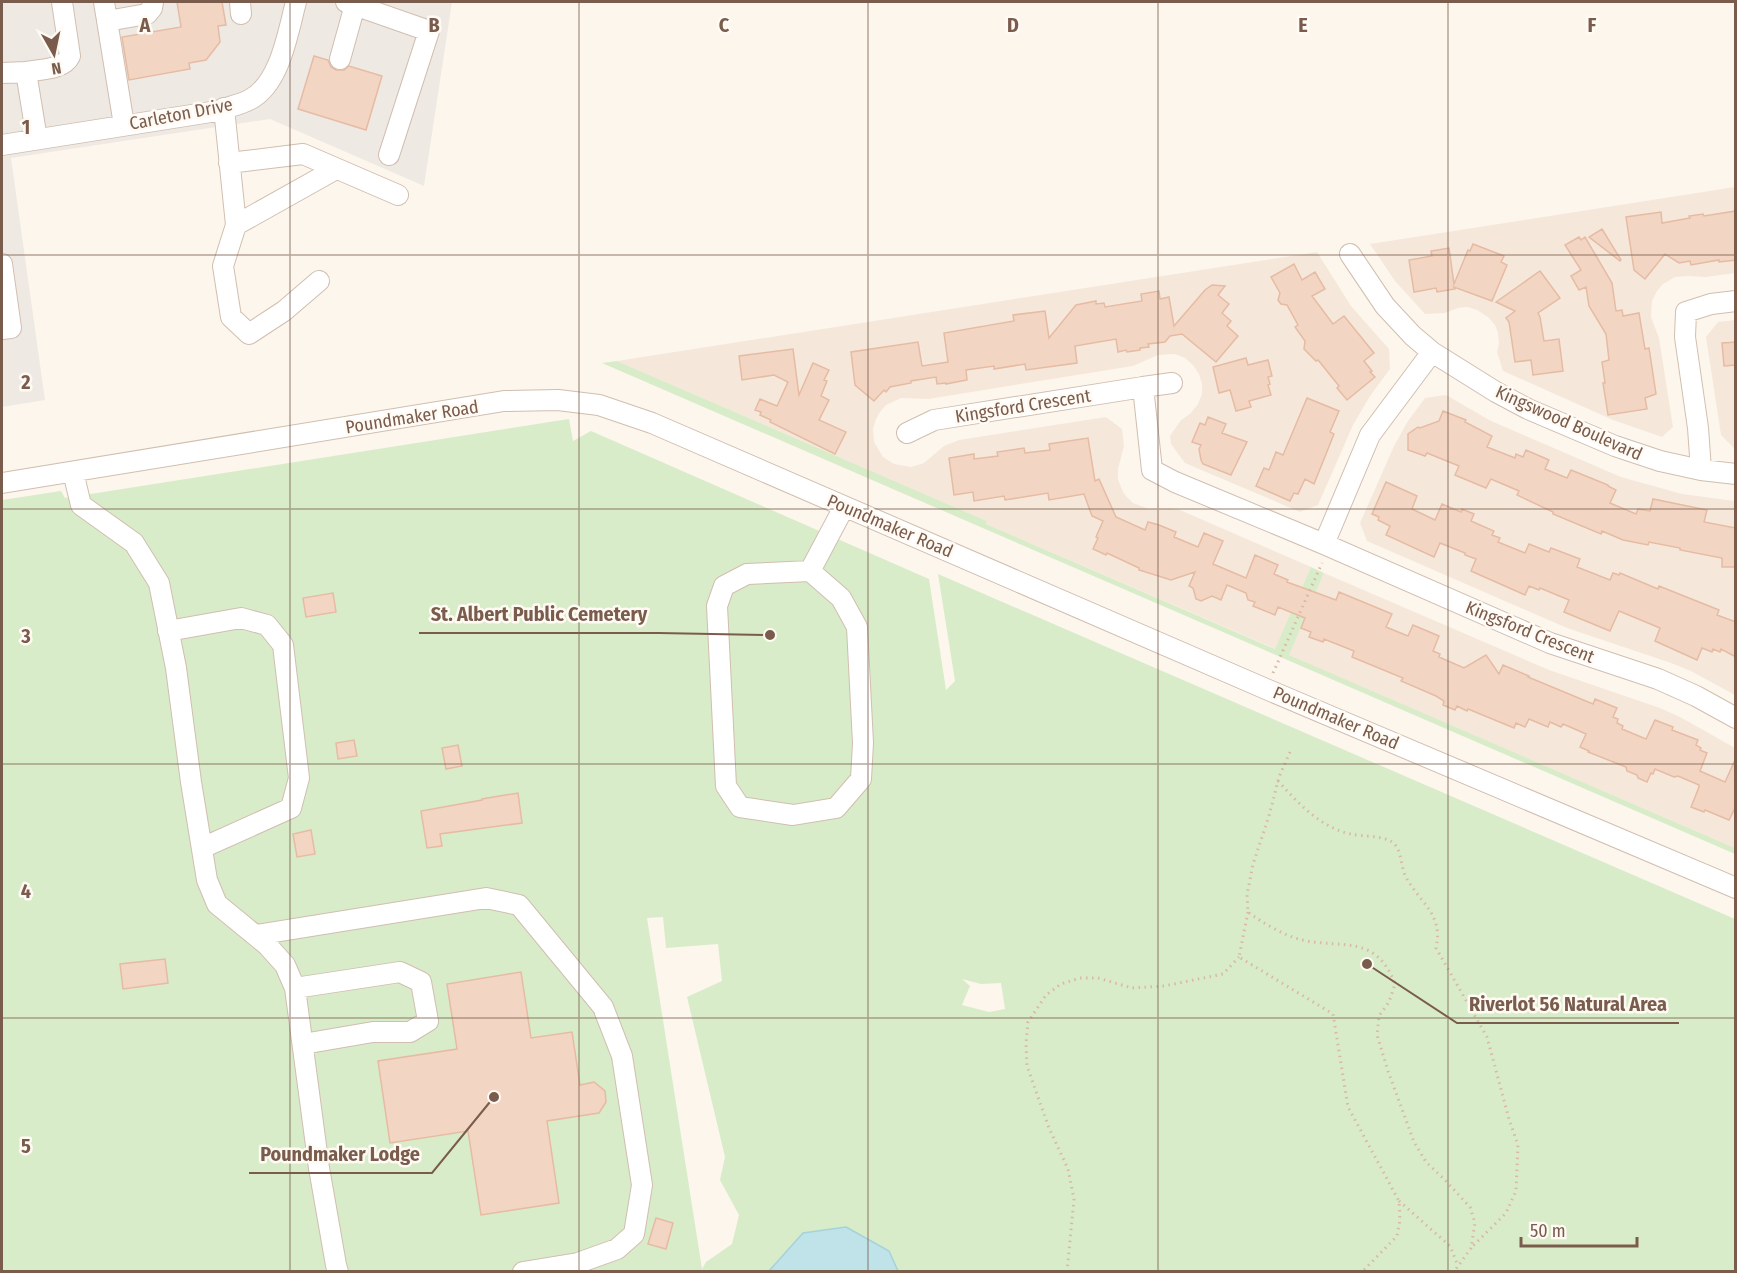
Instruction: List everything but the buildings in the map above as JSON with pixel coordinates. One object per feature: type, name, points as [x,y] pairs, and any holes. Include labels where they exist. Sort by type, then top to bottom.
[{"type":"street","points":[[2,73],[27,72],[68,62],[70,56],[62,2]]},
{"type":"street","points":[[104,2],[124,125]]},
{"type":"street","points":[[107,21],[147,14],[153,2]]},
{"type":"street","name":"Carleton Drive","points":[[2,145],[224,108],[250,100],[263,89],[274,74],[282,55],[296,2]]},
{"type":"street","points":[[340,59],[350,3],[429,31],[388,155]]},
{"type":"street","points":[[27,72],[37,139]]},
{"type":"street","points":[[224,108],[236,225],[223,266],[231,316],[249,334],[284,311],[319,281]]},
{"type":"street","points":[[229,163],[303,154],[398,195]]},
{"type":"street","points":[[236,225],[336,169]]},
{"type":"street","name":"Kingswood Boulevard","points":[[1350,254],[1385,306],[1413,336],[1432,352],[1496,392],[1528,409],[1615,446],[1660,461],[1701,470],[1736,474]]},
{"type":"street","points":[[2,264],[11,328],[2,329]]},
{"type":"street","points":[[1701,470],[1698,428],[1685,337],[1686,312],[1711,304],[1736,300]]},
{"type":"street","points":[[1323,554],[1370,435],[1432,352]]},
{"type":"street","name":"Kingsford Crescent","points":[[907,433],[934,420],[1172,383]]},
{"type":"street","name":"Kingsford Crescent","points":[[1143,387],[1152,470],[1323,554],[1550,643],[1658,680],[1696,696],[1736,718]]},
{"type":"street","name":"Poundmaker Road","points":[[2,483],[504,401],[558,400],[599,405],[652,423],[1266,689],[1736,888]]},
{"type":"street","points":[[74,472],[81,505],[134,543],[159,583],[176,668],[207,880],[217,904],[267,945],[285,965],[295,988],[319,1168],[338,1272]]},
{"type":"street","points":[[810,571],[844,507]]},
{"type":"street","points":[[810,571],[841,598],[856,627],[863,743],[861,779],[836,808],[792,815],[740,807],[726,786],[717,606],[724,586],[747,574],[810,571]]},
{"type":"street","points":[[168,631],[240,618],[267,625],[283,645],[299,778],[291,808],[202,848]]},
{"type":"street","points":[[256,935],[486,898],[519,905],[603,1007],[622,1056],[642,1185],[634,1234],[617,1249],[578,1263],[524,1272]]},
{"type":"street","points":[[295,988],[400,972],[421,982],[428,1021],[410,1032],[373,1032],[303,1044]]},
{"type":"path","points":[[1266,689],[1323,554]]},
{"type":"path","points":[[1068,1272],[1074,1199],[1068,1169],[1049,1128],[1028,1066],[1026,1044],[1028,1022],[1046,995],[1061,984],[1080,978],[1098,978],[1132,987],[1164,986],[1223,974],[1239,957],[1248,912],[1247,895],[1253,864],[1278,781],[1290,752]]},
{"type":"path","points":[[1278,781],[1299,805],[1330,826],[1349,834],[1391,841],[1399,850],[1400,864],[1406,878],[1433,916],[1438,936],[1436,948],[1487,1037],[1506,1110],[1518,1145],[1516,1191],[1506,1214],[1471,1248],[1454,1272]]},
{"type":"path","points":[[1248,912],[1257,919],[1299,939],[1328,944],[1351,944],[1371,951],[1389,968],[1395,984],[1389,1002],[1379,1016],[1377,1035],[1414,1142],[1426,1162],[1470,1207],[1475,1223],[1471,1248]]},
{"type":"path","points":[[1239,957],[1333,1014],[1348,1107],[1399,1201],[1450,1246],[1458,1266]]},
{"type":"path","points":[[1362,1272],[1397,1236],[1400,1220],[1399,1201]]},
{"type":"shaded area","points":[[2,2],[452,2],[424,186],[270,119],[11,158],[45,400],[2,407]]},
{"type":"shaded area","points":[[1735,187],[1735,273],[1706,277],[1675,277],[1663,284],[1652,301],[1651,317],[1659,338],[1673,427],[1662,437],[1613,420],[1503,371],[1497,352],[1498,333],[1488,317],[1467,307],[1445,313],[1425,314],[1395,281],[1370,244]]},
{"type":"shaded area","points":[[1317,252],[1351,306],[1389,349],[1390,369],[1370,396],[1353,425],[1318,505],[1300,512],[1185,463],[1171,444],[1170,436],[1181,420],[1198,404],[1202,394],[1202,384],[1193,365],[1185,358],[1175,354],[1158,355],[1133,366],[928,399],[901,398],[886,405],[876,419],[873,429],[874,442],[883,457],[894,464],[911,467],[924,463],[944,446],[959,440],[1106,417],[1122,429],[1124,446],[1118,469],[1118,480],[1124,494],[1133,503],[1149,509],[1180,510],[1311,567],[1276,649],[617,361]]},
{"type":"shaded area","points":[[1735,320],[1735,449],[1721,435],[1706,337],[1718,322]]},
{"type":"shaded area","points":[[1446,395],[1491,421],[1621,477],[1682,494],[1735,501],[1735,695],[1691,671],[1567,628],[1367,541],[1360,523],[1394,446],[1408,421],[1425,398]]},
{"type":"shaded area","points":[[1324,573],[1549,670],[1660,708],[1735,748],[1735,848],[1288,655]]},
{"type":"green space","points":[[617,361],[1275,649],[1311,567],[1324,573],[1289,655],[1735,848],[1735,854],[602,363]]},
{"type":"green space","points":[[569,419],[573,441],[591,431],[929,579],[946,690],[955,681],[938,574],[1735,919],[1735,1271],[898,1271],[803,1233],[769,1271],[2,1272],[2,500],[61,491],[65,498]],"holes":[[[663,917],[666,948],[718,944],[722,981],[687,997],[725,1157],[720,1180],[739,1215],[732,1244],[706,1262],[702,1269],[647,918]],[[962,979],[981,984],[1001,983],[1005,1009],[989,1012],[962,1005],[970,986]]]},
{"type":"water","points":[[846,1227],[889,1251],[898,1271],[769,1271],[803,1233]]},
{"type":"place","name":"St. Albert Public Cemetery","points":[[770,635]]},
{"type":"place","name":"Riverlot 56 Natural Area","points":[[1367,964]]},
{"type":"place","name":"Poundmaker Lodge","points":[[494,1097]]}]
